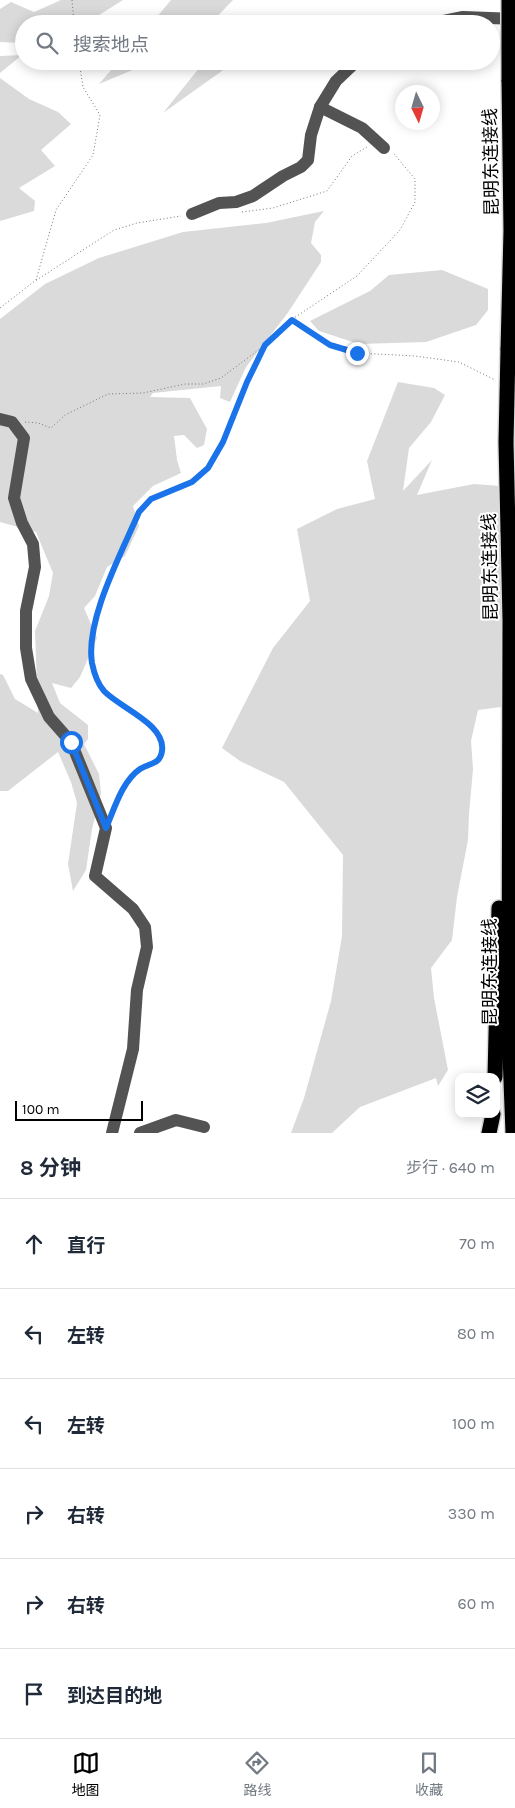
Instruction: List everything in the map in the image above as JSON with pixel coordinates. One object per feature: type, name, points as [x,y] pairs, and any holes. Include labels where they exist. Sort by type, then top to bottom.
[{"type":"highway","name":"昆明东连接线","points":[[509,0],[511,231],[506,442],[510,690],[509,1029],[513,1133]]},
{"type":"highway","points":[[495,1073],[501,793],[510,690]]},
{"type":"highway","points":[[489,1133],[492,1118]]},
{"type":"street","points":[[500,18],[515,19]]},
{"type":"street","points":[[192,214],[219,203],[236,202],[253,196],[283,176],[301,167],[308,160],[311,135],[320,107],[336,81],[348,70]]},
{"type":"street","points":[[320,107],[362,128],[384,148]]},
{"type":"street","points":[[6,420],[24,438],[14,498],[22,524],[33,544],[34,552],[35,567],[26,611],[26,648],[31,678],[49,717],[71,742],[106,828],[95,876],[133,909],[144,927],[146,947],[137,990],[133,1049],[112,1133]]},
{"type":"street","points":[[140,1133],[176,1120],[204,1127]]},
{"type":"path","points":[[72,0],[73,15]]},
{"type":"path","points":[[36,280],[56,210],[93,155],[100,115],[83,87],[80,70]]},
{"type":"path","points":[[6,420],[38,423],[51,428],[65,415],[108,394],[144,393],[185,384],[203,384],[221,378],[265,345],[292,320],[357,276],[400,230],[415,202],[415,178],[398,158]]},
{"type":"path","points":[[292,320],[330,345],[357,353],[415,356],[459,362],[499,382]]},
{"type":"path","points":[[106,828],[126,784],[140,769],[155,764],[162,752],[161,740],[156,730],[104,691],[95,677],[92,662],[92,642],[97,612],[139,512],[151,499],[192,482],[208,468],[223,442],[247,382],[265,345]]},
{"type":"shaded area","points":[[61,0],[123,0],[99,15],[15,15],[15,43],[0,42],[0,9],[11,2],[34,12]]},
{"type":"shaded area","points":[[171,0],[233,0],[219,15],[158,15]]},
{"type":"shaded area","points":[[15,55],[15,61],[0,73],[0,56]]},
{"type":"shaded area","points":[[111,70],[132,70],[99,84]]},
{"type":"shaded area","points":[[198,70],[223,70],[163,113]]},
{"type":"shaded area","points":[[0,78],[29,99],[58,112],[71,124],[41,150],[55,166],[19,188],[35,201],[34,211],[0,221]]},
{"type":"shaded area","points":[[324,211],[315,222],[311,243],[321,255],[321,262],[287,314],[246,367],[230,402],[220,398],[221,386],[153,393],[150,397],[190,398],[207,429],[204,445],[197,448],[184,435],[174,436],[177,460],[181,473],[153,486],[133,506],[139,526],[125,556],[107,567],[95,596],[84,608],[97,638],[80,677],[71,688],[52,683],[60,703],[88,725],[88,739],[84,744],[99,774],[101,793],[92,829],[86,870],[73,891],[68,864],[77,803],[71,782],[58,752],[8,791],[0,791],[0,674],[3,675],[15,699],[38,713],[35,631],[49,596],[53,573],[36,532],[0,522],[0,319],[45,284],[99,258],[183,232],[266,223]]},
{"type":"shaded area","points":[[442,270],[488,289],[488,310],[476,325],[426,342],[359,344],[319,331],[310,321],[370,291],[389,275]]},
{"type":"shaded area","points":[[398,382],[434,388],[445,395],[431,422],[409,448],[403,491],[432,460],[417,495],[474,484],[515,487],[515,705],[478,710],[471,741],[473,769],[468,840],[457,897],[452,940],[431,968],[434,998],[448,1070],[438,1086],[436,1078],[360,1107],[332,1133],[291,1133],[304,1098],[331,1001],[342,936],[343,855],[284,782],[240,761],[222,748],[273,648],[310,601],[297,529],[337,509],[375,499],[367,461]]},
{"type":"route","points":[[71,742],[106,828],[126,784],[140,769],[155,764],[162,752],[161,740],[156,730],[104,691],[95,677],[92,662],[92,642],[97,612],[139,512],[151,499],[192,482],[208,468],[223,442],[247,382],[265,345],[292,320],[330,345],[357,353]]}]
